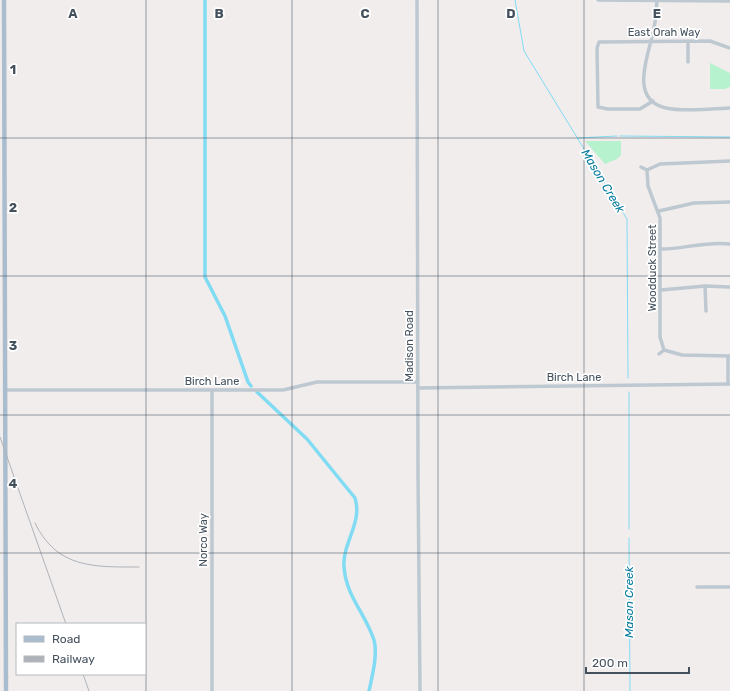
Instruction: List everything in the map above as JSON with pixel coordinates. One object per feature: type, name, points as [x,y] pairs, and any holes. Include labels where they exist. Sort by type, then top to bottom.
[{"type":"main road","points":[[4,0],[6,691]]},
{"type":"street","name":"Madison Road","points":[[417,0],[420,691]]},
{"type":"street","points":[[598,0],[730,2]]},
{"type":"street","points":[[657,0],[654,28],[643,76],[646,90],[653,101],[666,108],[730,108]]},
{"type":"street","name":"East Orah Way","points":[[653,101],[640,109],[598,108],[597,44],[601,42],[710,41],[730,48]]},
{"type":"street","points":[[688,42],[688,62]]},
{"type":"street","points":[[641,167],[647,170],[660,164],[730,161]]},
{"type":"street","name":"Woodduck Street","points":[[647,170],[648,186],[659,211],[661,249],[660,337],[664,350]]},
{"type":"street","points":[[659,211],[694,202],[730,202]]},
{"type":"street","points":[[661,249],[678,249],[699,244],[730,244]]},
{"type":"street","points":[[705,286],[706,311]]},
{"type":"street","points":[[661,290],[705,286],[730,287]]},
{"type":"street","points":[[659,354],[664,350],[682,355],[729,356],[729,384]]},
{"type":"street","name":"Birch Lane","points":[[5,390],[283,390],[317,382],[418,382]]},
{"type":"street","name":"Birch Lane","points":[[418,388],[729,384]]},
{"type":"street","name":"Norco Way","points":[[212,390],[212,691]]},
{"type":"street","points":[[697,587],[730,588]]},
{"type":"green space","points":[[710,63],[730,73],[730,87],[725,89],[710,89]]},
{"type":"green space","points":[[585,141],[621,141],[621,155],[617,159],[605,164]]},
{"type":"waterway","points":[[205,0],[205,277],[225,316],[248,382],[251,386]]},
{"type":"waterway","name":"Mason Creek","points":[[515,0],[524,51],[627,219],[628,378]]},
{"type":"waterway","points":[[578,138],[617,136]]},
{"type":"waterway","points":[[620,136],[730,137]]},
{"type":"waterway","points":[[257,392],[307,439],[355,498],[357,507],[355,524],[346,550],[344,567],[348,587],[374,640],[375,659],[369,691]]},
{"type":"waterway","name":"Mason Creek","points":[[629,392],[629,529]]},
{"type":"waterway","name":"Mason Creek","points":[[629,538],[630,691]]},
{"type":"railway","points":[[0,437],[66,623]]},
{"type":"railway","points":[[35,523],[44,538],[54,549],[66,557],[79,562],[107,567],[139,567]]},
{"type":"railway","points":[[83,675],[89,691]]}]
